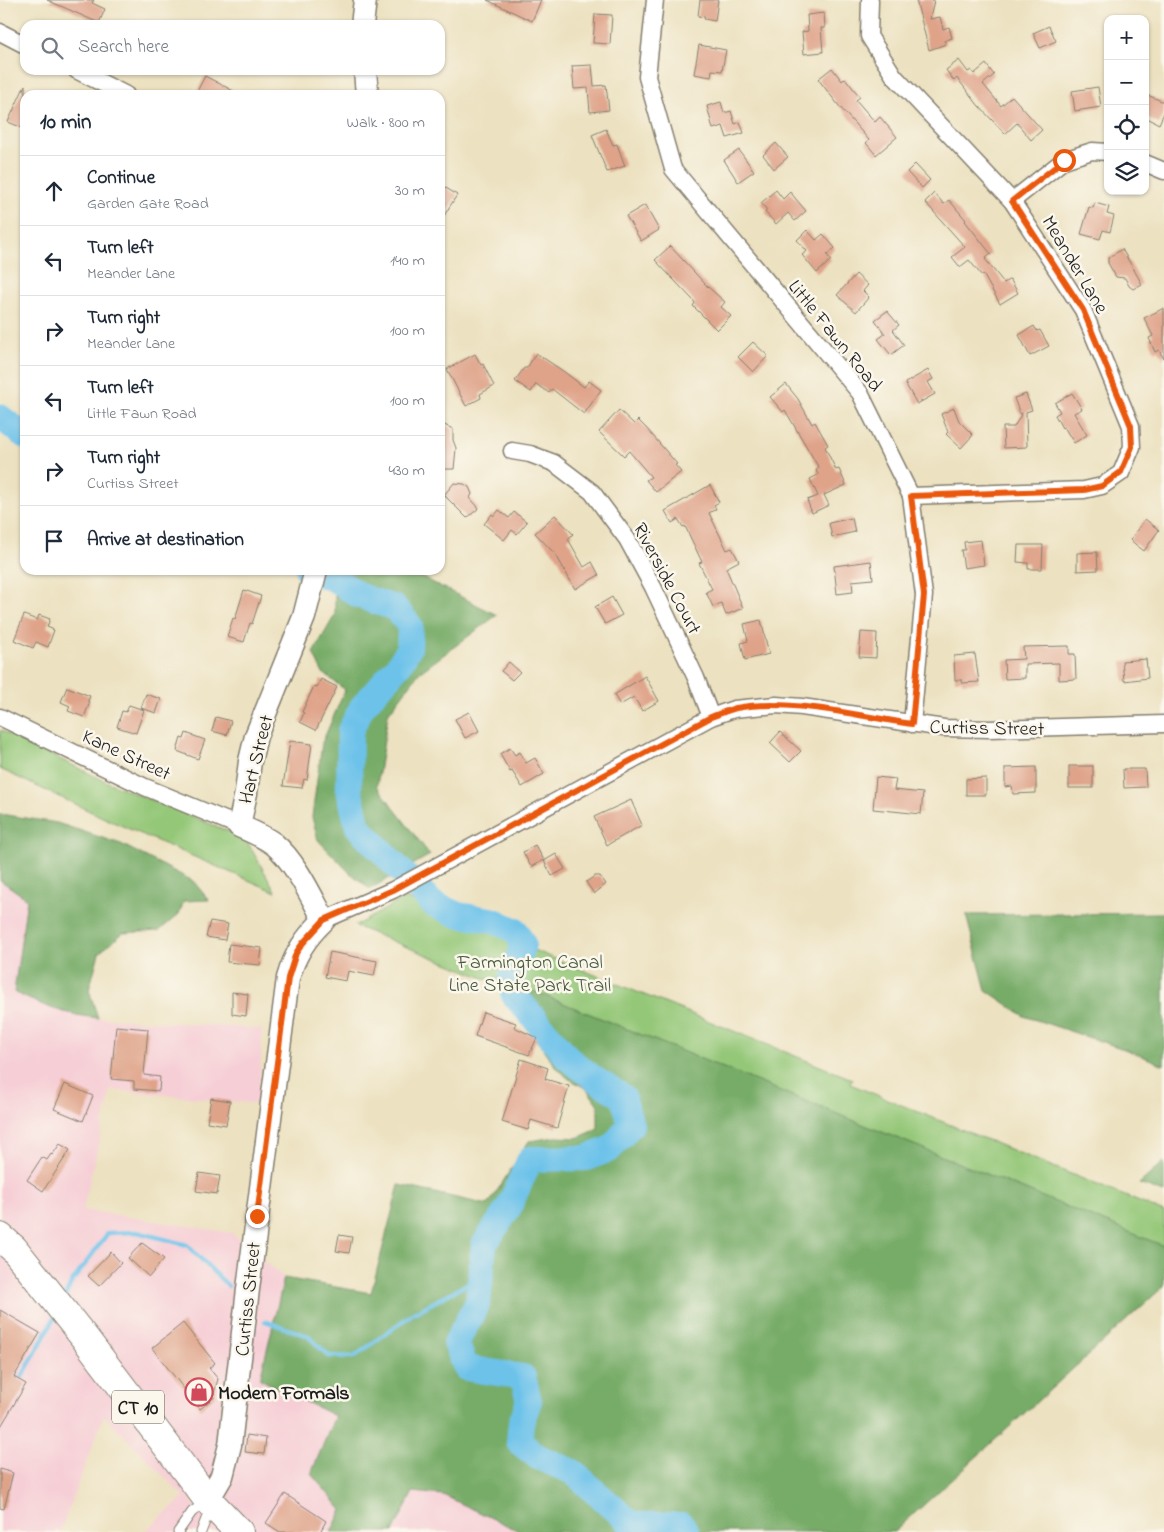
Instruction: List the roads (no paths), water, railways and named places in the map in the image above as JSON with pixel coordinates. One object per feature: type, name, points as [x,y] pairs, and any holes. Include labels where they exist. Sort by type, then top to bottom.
[{"type":"highway","name":"CT 10","points":[[0,1237],[14,1249],[208,1500],[238,1532]]},
{"type":"street","points":[[363,20],[365,0]]},
{"type":"street","name":"Little Fawn Road","points":[[655,0],[647,77],[673,169],[860,393],[911,496],[924,595],[912,724]]},
{"type":"street","name":"Meander Lane","points":[[870,0],[868,36],[894,76],[1012,201],[1083,310],[1131,426],[1132,447],[1121,472],[1102,486],[1084,490],[911,496]]},
{"type":"street","points":[[0,32],[20,42]]},
{"type":"street","points":[[86,75],[116,90]]},
{"type":"street","points":[[365,75],[367,90]]},
{"type":"street","points":[[1012,201],[1064,160],[1092,151],[1104,152]]},
{"type":"street","points":[[1149,165],[1164,171]]},
{"type":"street","name":"Riverside Court","points":[[512,452],[530,454],[554,463],[592,492],[627,539],[696,678],[711,717]]},
{"type":"street","name":"Hart Street","points":[[314,579],[304,617],[291,653],[256,736],[239,826],[258,833],[275,845],[300,878],[324,920]]},
{"type":"street","name":"Curtiss Street","points":[[208,1500],[222,1476],[230,1445],[288,978],[300,948],[314,929],[324,920],[393,890],[711,717],[734,709],[758,705],[802,707],[944,728],[989,729],[1164,724]]},
{"type":"street","name":"Kane Street","points":[[0,717],[145,786],[239,826]]},
{"type":"lane","points":[[178,1532],[192,1512],[208,1500]]},
{"type":"lane","points":[[201,1532],[208,1514],[208,1500]]},
{"type":"waterway","points":[[0,417],[20,432]]},
{"type":"waterway","points":[[322,575],[334,579],[360,596],[395,608],[410,626],[409,648],[399,665],[362,707],[350,731],[349,790],[358,827],[433,904],[458,915],[492,920],[516,931],[523,944],[510,982],[514,995],[570,1060],[596,1080],[623,1097],[631,1125],[610,1149],[586,1158],[530,1159],[509,1207],[484,1245],[478,1302],[456,1343],[466,1368],[523,1377],[529,1401],[521,1423],[519,1442],[538,1457],[573,1472],[633,1525],[682,1525],[687,1532]]},
{"type":"waterway","points":[[65,1296],[72,1282],[108,1233],[137,1232],[187,1245],[228,1286]]},
{"type":"waterway","points":[[265,1321],[308,1336],[329,1356],[354,1357],[412,1314],[480,1277]]},
{"type":"waterway","points":[[22,1377],[55,1317]]},
{"type":"place","name":"Modern Formals","points":[[199,1392]]},
{"type":"park label","name":"Farmington Canal Line State Park Trail","points":[[530,972]]}]
